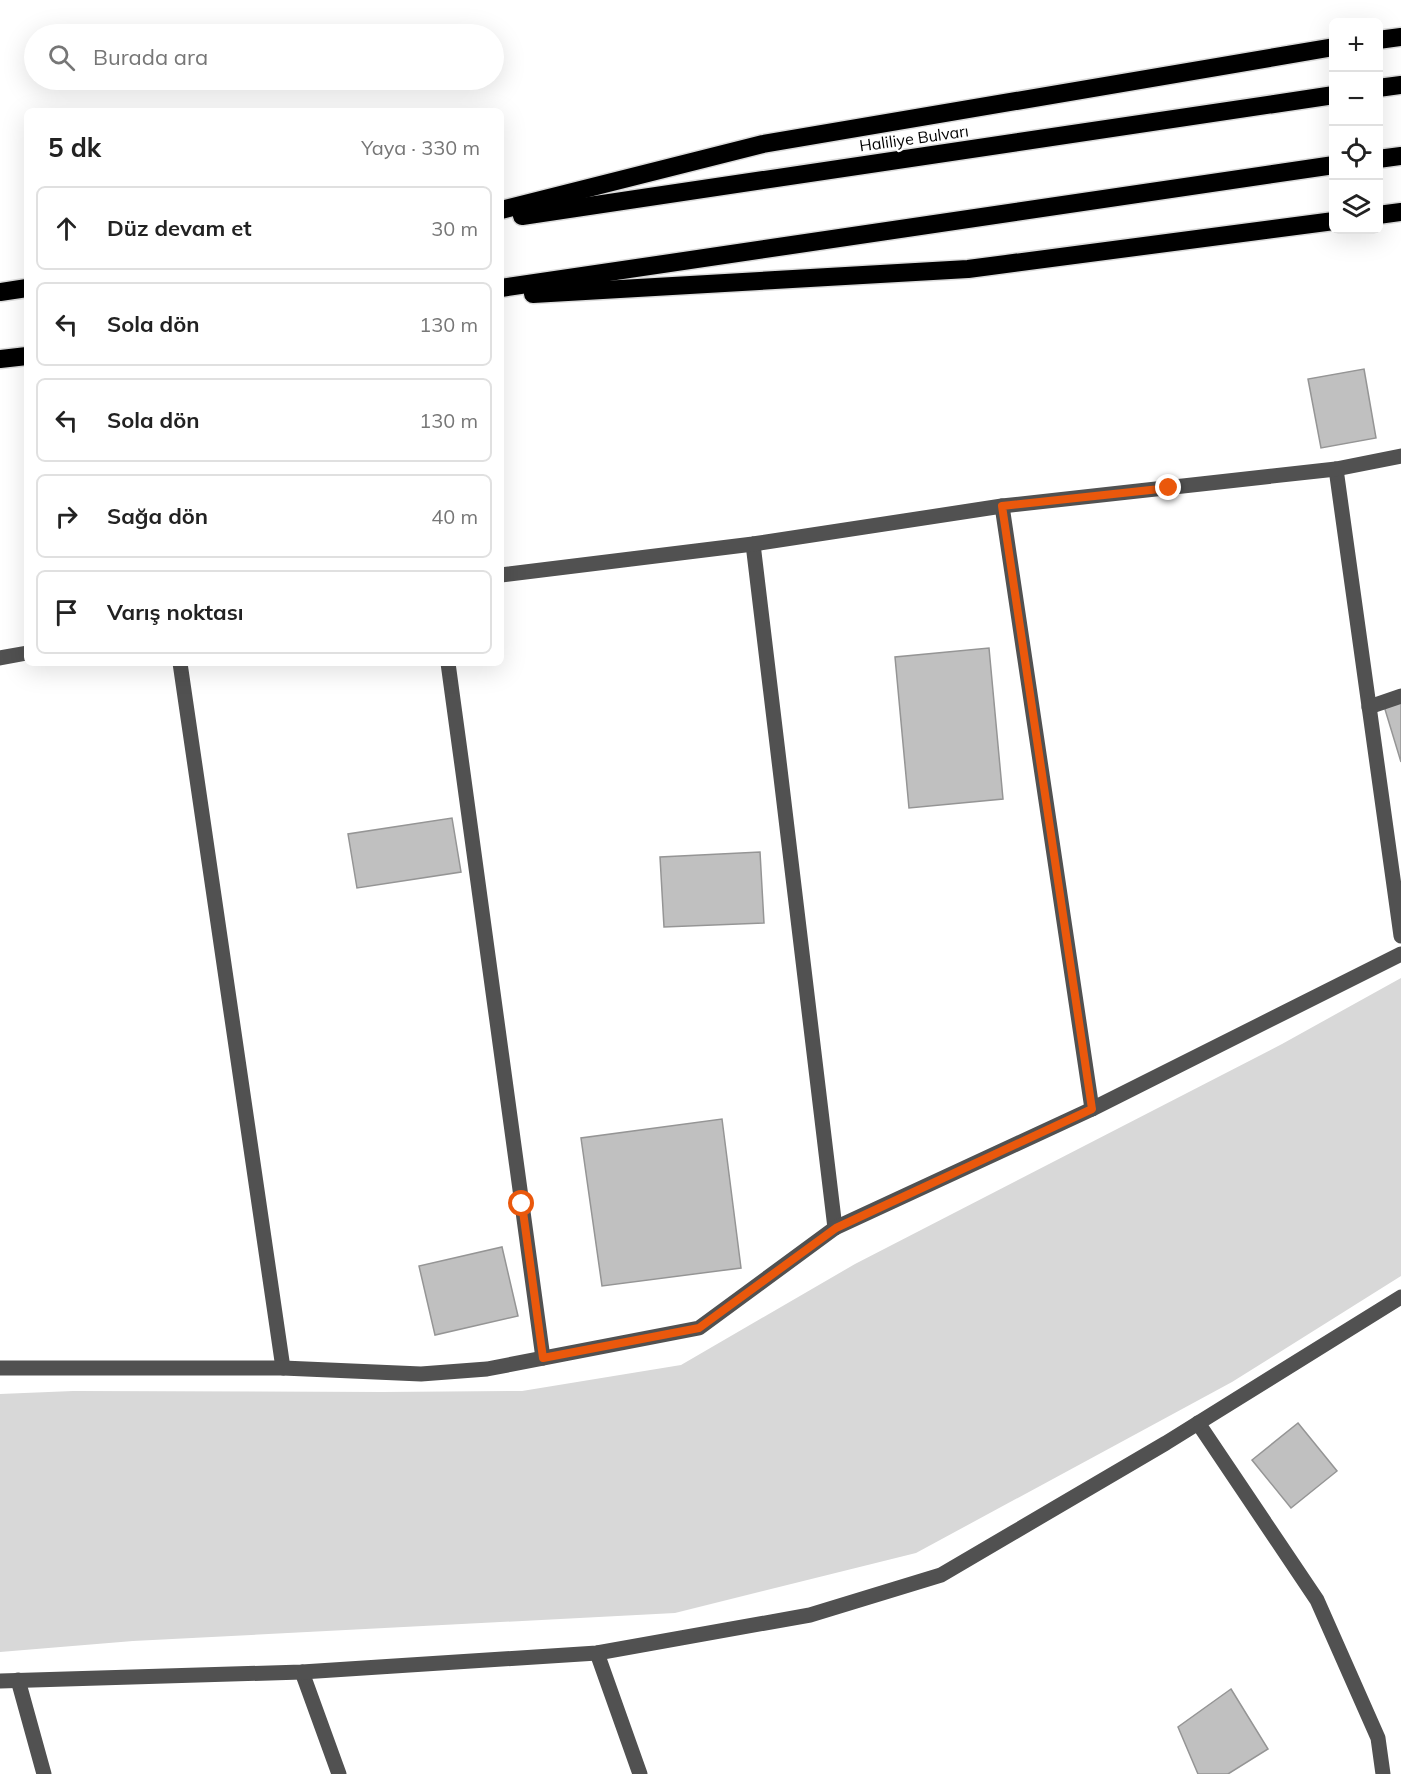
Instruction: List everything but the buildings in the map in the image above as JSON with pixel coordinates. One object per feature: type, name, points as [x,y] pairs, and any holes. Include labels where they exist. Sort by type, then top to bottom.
[{"type":"highway","points":[[1383,39],[1401,37]]},
{"type":"highway","points":[[504,209],[763,144],[1329,48]]},
{"type":"highway","points":[[1383,87],[1401,85]]},
{"type":"highway","name":"Haliliye Bulvarı","points":[[504,219],[1329,96]]},
{"type":"highway","points":[[1383,158],[1401,156]]},
{"type":"highway","points":[[504,288],[1329,166]]},
{"type":"highway","points":[[1383,214],[1401,212]]},
{"type":"highway","points":[[504,295],[968,269],[1329,222]]},
{"type":"highway","points":[[0,292],[24,288]]},
{"type":"highway","points":[[0,359],[24,356]]},
{"type":"street","points":[[504,575],[753,544],[1002,506],[1336,469],[1401,456]]},
{"type":"street","points":[[1336,469],[1401,936]]},
{"type":"street","points":[[1002,506],[1092,1109]]},
{"type":"street","points":[[753,544],[836,1228]]},
{"type":"street","points":[[0,658],[24,654]]},
{"type":"street","points":[[180,666],[283,1368]]},
{"type":"street","points":[[448,666],[543,1358]]},
{"type":"street","points":[[1369,707],[1401,696]]},
{"type":"street","points":[[0,1368],[283,1368],[421,1374],[488,1369],[699,1328],[836,1228],[1092,1109],[1401,954]]},
{"type":"street","points":[[0,1681],[302,1672],[597,1653],[810,1615],[941,1575],[1400,1300]]},
{"type":"street","points":[[1198,1423],[1317,1600],[1378,1738],[1383,1774]]},
{"type":"street","points":[[597,1653],[640,1774]]},
{"type":"street","points":[[302,1672],[339,1774]]},
{"type":"street","points":[[18,1680],[44,1774]]},
{"type":"shaded area","points":[[1401,978],[1401,1276],[1232,1382],[916,1553],[675,1613],[133,1641],[0,1652],[0,1394],[73,1391],[522,1391],[681,1365],[855,1264],[1282,1044]]},
{"type":"route","points":[[522,1204],[543,1358],[699,1328],[836,1228],[1092,1109],[1002,506],[1169,488]]}]
